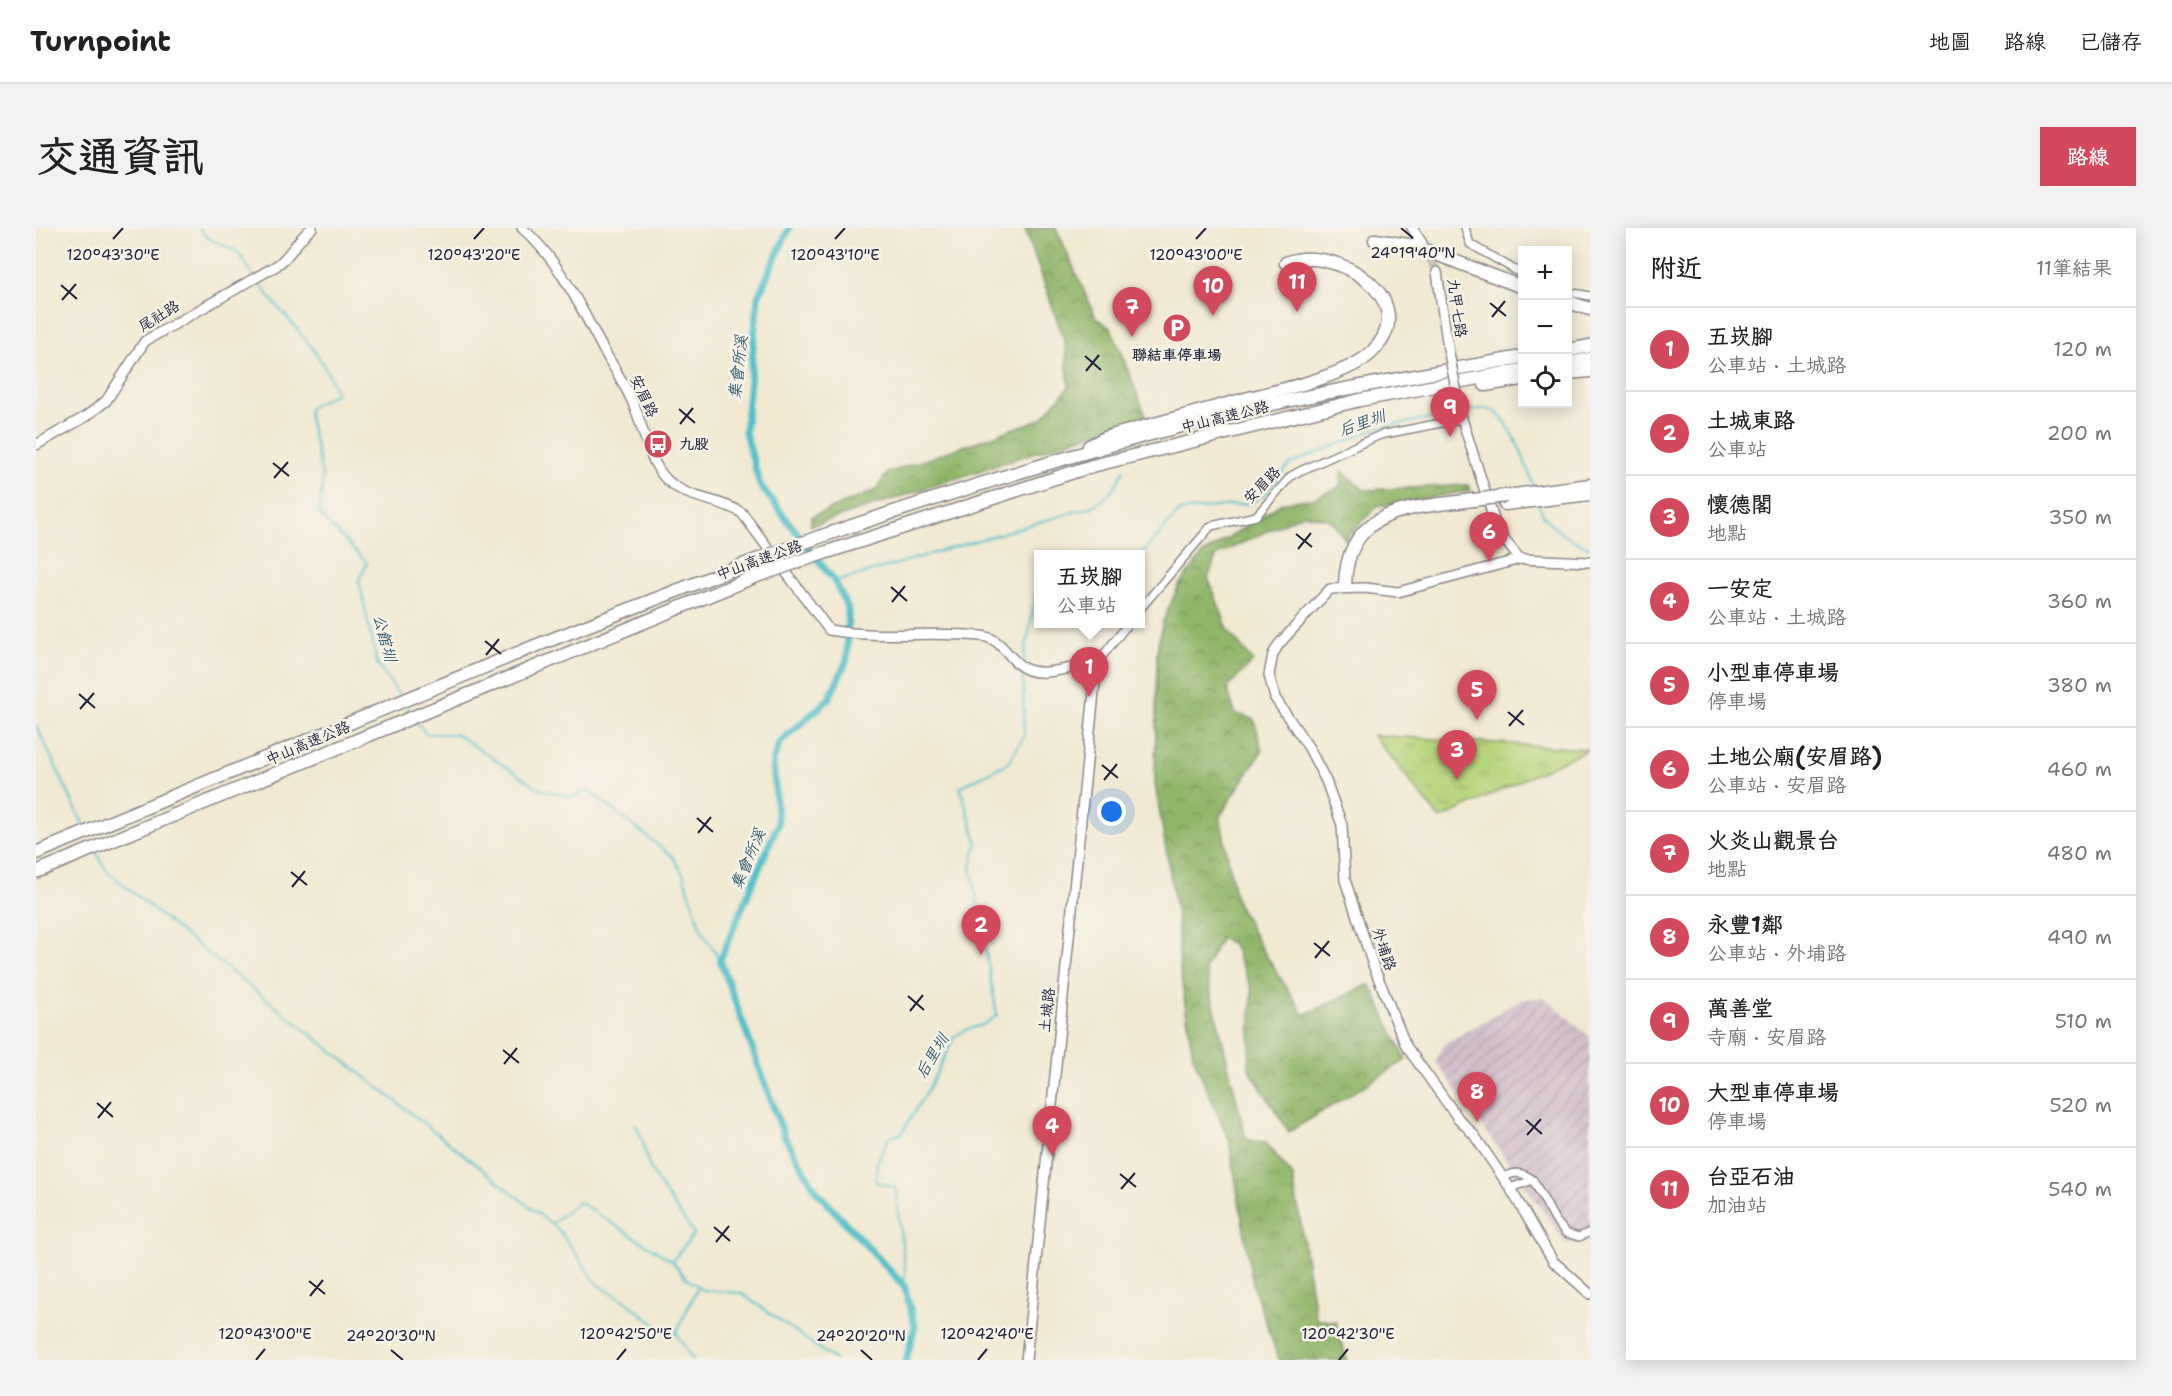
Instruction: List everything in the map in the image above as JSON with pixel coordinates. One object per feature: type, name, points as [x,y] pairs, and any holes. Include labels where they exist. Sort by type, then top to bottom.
[{"type":"highway","points":[[1375,240],[1414,246],[1518,285]]},
{"type":"highway","points":[[1060,460],[1107,437],[1301,384],[1351,365],[1374,351],[1386,331],[1388,313],[1385,302],[1372,284],[1355,272],[1328,262],[1300,260],[1286,263]]},
{"type":"highway","points":[[1572,303],[1590,309]]},
{"type":"highway","points":[[1572,349],[1590,346]]},
{"type":"highway","name":"中山高速公路","points":[[36,853],[535,646],[748,563],[920,502],[1168,429],[1292,401],[1518,358]]},
{"type":"highway","points":[[1572,362],[1590,359]]},
{"type":"highway","name":"中山高速公路","points":[[36,872],[754,576],[1092,466],[1360,400],[1518,371]]},
{"type":"highway","points":[[1572,373],[1590,371]]},
{"type":"highway","points":[[1360,400],[1379,404],[1518,380]]},
{"type":"highway","points":[[1347,584],[1354,551],[1373,528],[1389,520],[1590,485]]},
{"type":"highway","points":[[1536,496],[1590,494]]},
{"type":"street","name":"尾社路","points":[[36,445],[85,417],[106,401],[145,341],[284,261],[302,235],[312,228]]},
{"type":"street","name":"安眉路","points":[[522,228],[551,258],[592,329],[632,400],[656,464],[662,474],[669,482],[690,495],[729,505],[742,513],[829,630],[853,634],[984,636],[1004,647],[1023,668],[1039,673],[1097,663]]},
{"type":"street","points":[[1412,228],[1422,243]]},
{"type":"street","points":[[1465,228],[1470,244],[1518,272]]},
{"type":"street","name":"九甲七路","points":[[1437,272],[1448,348],[1462,419]]},
{"type":"street","points":[[1572,293],[1590,296]]},
{"type":"street","name":"安眉路","points":[[1145,603],[1211,526],[1256,516],[1291,476],[1380,435],[1462,419]]},
{"type":"street","points":[[1462,419],[1498,532],[1520,559],[1590,562]]},
{"type":"street","name":"外埔路","points":[[1520,559],[1398,592],[1365,588],[1330,589],[1284,638],[1273,654],[1269,675],[1275,698],[1309,748],[1326,781],[1342,825],[1345,880],[1373,965],[1406,1046],[1458,1118],[1474,1135],[1510,1188],[1553,1261],[1590,1294]]},
{"type":"street","points":[[1097,663],[1125,628]]},
{"type":"street","name":"土城路","points":[[1026,1360],[1097,663]]},
{"type":"street","points":[[1503,1178],[1509,1174],[1524,1173],[1533,1180],[1566,1233],[1579,1237],[1590,1232]]},
{"type":"street","points":[[1510,1188],[1533,1180]]},
{"type":"shaded area","points":[[1544,997],[1590,1037],[1590,1234],[1567,1244],[1436,1062],[1444,1044],[1521,1000]]},
{"type":"green space","points":[[1025,228],[1056,228],[1096,318],[1111,328],[1146,416],[811,526],[811,517],[876,490],[887,473],[1041,419],[1069,387],[1065,343]]},
{"type":"green space","points":[[1342,471],[1364,490],[1468,485],[1470,491],[1378,506],[1345,539],[1331,520],[1303,514],[1217,555],[1208,578],[1229,632],[1253,661],[1227,688],[1235,713],[1254,719],[1262,751],[1220,816],[1236,900],[1260,946],[1304,1015],[1370,984],[1406,1060],[1289,1132],[1249,1069],[1252,990],[1233,944],[1221,938],[1205,968],[1246,1139],[1266,1143],[1293,1176],[1316,1319],[1336,1322],[1347,1360],[1279,1360],[1253,1285],[1229,1140],[1193,1056],[1180,971],[1177,915],[1155,784],[1157,650],[1163,621],[1179,585],[1203,554],[1282,503],[1314,498],[1340,487]]},
{"type":"green space","points":[[1373,735],[1588,749],[1440,819]]},
{"type":"waterway","name":"公館圳","points":[[199,228],[209,238],[239,254],[253,275]]},
{"type":"waterway","name":"集會所溪","points":[[789,228],[758,297],[745,432],[760,485],[835,582],[848,609],[847,660],[829,699],[780,742],[773,761],[778,824],[720,960],[784,1136],[817,1192],[904,1286],[915,1326],[906,1360]]},
{"type":"waterway","name":"公館圳","points":[[257,280],[311,346],[329,375],[336,393],[310,407],[308,412],[323,479],[319,514],[367,563],[359,580],[377,664],[400,696]]},
{"type":"waterway","name":"后里圳","points":[[1465,412],[1488,409],[1504,420],[1517,443],[1534,488]]},
{"type":"waterway","name":"后里圳","points":[[1145,550],[1180,511],[1251,503],[1264,495],[1290,464],[1377,428],[1459,413]]},
{"type":"waterway","points":[[835,582],[1091,507],[1111,492],[1124,470]]},
{"type":"waterway","name":"后里圳","points":[[1539,505],[1547,520],[1559,532],[1590,547]]},
{"type":"waterway","name":"后里圳","points":[[1023,664],[1034,604]]},
{"type":"waterway","name":"后里圳","points":[[904,1286],[905,1270],[895,1187],[876,1182],[877,1163],[889,1137],[901,1134],[929,1088],[955,1036],[965,1030],[985,1024],[997,1015],[971,867],[977,842],[960,787],[1010,762],[1024,737],[1023,670]]},
{"type":"waterway","name":"公館圳","points":[[405,703],[411,714]]},
{"type":"waterway","name":"公館圳","points":[[416,721],[426,734],[456,734],[540,789],[571,797],[589,791],[672,856],[683,874],[702,931],[720,960]]},
{"type":"waterway","points":[[36,725],[85,828]]},
{"type":"waterway","points":[[96,852],[107,871],[177,929],[558,1229],[598,1285],[626,1301],[668,1335],[676,1333],[693,1360]]},
{"type":"waterway","points":[[635,1124],[652,1172],[694,1234],[672,1261]]},
{"type":"waterway","points":[[551,1224],[579,1202],[672,1261],[686,1278],[703,1290],[741,1293],[835,1360]]},
{"type":"waterway","points":[[676,1333],[698,1287]]},
{"type":"tunnel","points":[[1424,247],[1437,272]]},
{"type":"place","name":"台亞石油","points":[[1297,312]]},
{"type":"place","name":"大型車停車場","points":[[1213,316]]},
{"type":"place","name":"聯結車停車場","points":[[1177,328]]},
{"type":"place","name":"火炎山觀景台","points":[[1132,337]]},
{"type":"place","name":"萬善堂","points":[[1450,437]]},
{"type":"place","name":"九股","points":[[658,444]]},
{"type":"place","name":"土地公廟(安眉路)","points":[[1489,562]]},
{"type":"place","name":"五崁腳","points":[[1089,697]]},
{"type":"place","name":"小型車停車場","points":[[1477,720]]},
{"type":"place","name":"懷德閣","points":[[1457,780]]},
{"type":"place","name":"土城東路","points":[[981,955]]},
{"type":"place","name":"永豐1鄰","points":[[1477,1122]]},
{"type":"place","name":"一安定","points":[[1052,1156]]}]
